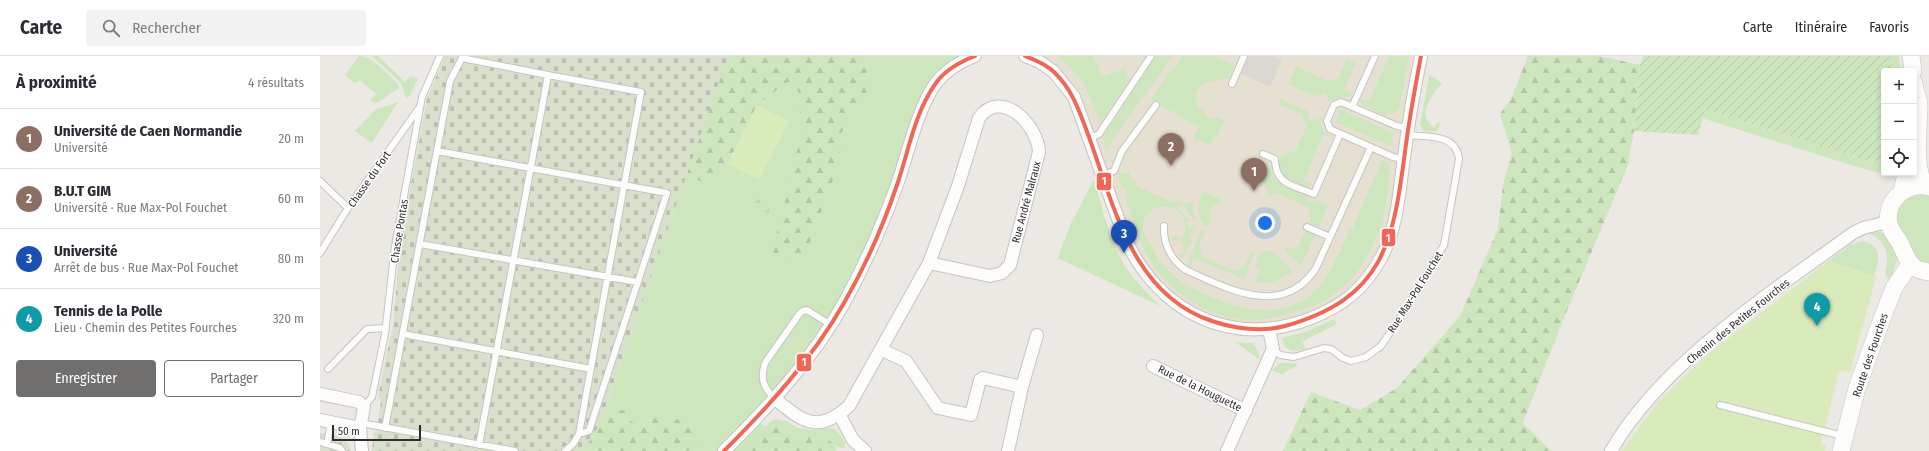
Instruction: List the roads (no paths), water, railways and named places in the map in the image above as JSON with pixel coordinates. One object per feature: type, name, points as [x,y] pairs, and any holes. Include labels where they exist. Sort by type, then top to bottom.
[{"type":"main road","points":[[1911,56],[1913,68]]},
{"type":"main road","points":[[1917,98],[1919,102],[1918,165],[1927,187],[1912,188],[1902,192],[1896,197],[1890,209],[1888,222],[1890,229],[1898,240],[1906,261],[1921,271],[1929,272]]},
{"type":"main road","points":[[1902,192],[1905,176]]},
{"type":"main road","name":"Route des Fourches","points":[[1842,444],[1857,388],[1883,316],[1894,288],[1910,264]]},
{"type":"street","points":[[724,451],[774,398],[816,347],[831,325],[872,246],[893,196],[922,112],[931,92],[950,69],[957,64],[975,56]]},
{"type":"street","points":[[1026,56],[1047,66],[1061,78],[1074,97],[1130,250],[1140,267],[1157,287],[1185,309],[1219,324],[1244,330],[1269,329],[1297,323],[1328,311],[1354,294],[1367,280],[1381,258],[1392,232],[1407,132],[1421,56]]},
{"type":"street","name":"Rue André Malraux","points":[[774,398],[793,414],[808,422],[826,420],[839,414],[853,400],[929,263],[958,186],[980,118],[990,109],[1003,108],[1014,110],[1023,117],[1033,130],[1038,142],[1039,152],[1010,265],[1002,273],[990,276],[929,263]]},
{"type":"street","name":"Chemin des Petites Fourches","points":[[1611,451],[1647,401],[1672,375],[1703,347],[1756,304],[1853,233],[1864,228],[1888,222]]},
{"type":"street","points":[[1269,329],[1273,349]]},
{"type":"street","points":[[1008,451],[1022,387],[1037,335]]},
{"type":"street","name":"Rue de la Houguette","points":[[1227,451],[1273,349]]},
{"type":"street","points":[[882,350],[906,361],[938,408],[972,415],[982,379],[985,378],[1022,387]]},
{"type":"street","name":"Rue de la Houguette","points":[[1153,366],[1246,411]]},
{"type":"street","points":[[320,394],[359,402],[364,407],[361,425],[362,451]]},
{"type":"street","points":[[839,414],[853,440],[865,451]]},
{"type":"street","points":[[326,421],[361,425]]},
{"type":"lane","name":"Chasse Pontas","points":[[364,407],[372,397],[386,328],[395,246],[422,97],[440,56]]},
{"type":"lane","points":[[1090,138],[1099,134],[1151,56]]},
{"type":"lane","points":[[1232,84],[1244,56]]},
{"type":"lane","points":[[1352,107],[1375,56]]},
{"type":"lane","points":[[385,428],[450,81],[462,57],[641,92],[579,434],[573,444],[565,451]]},
{"type":"lane","points":[[479,445],[548,75]]},
{"type":"lane","points":[[1404,159],[1393,157],[1340,134],[1330,129],[1327,121],[1334,105],[1341,102],[1397,126],[1407,132]]},
{"type":"lane","points":[[1103,175],[1114,171],[1122,151],[1156,105]]},
{"type":"lane","name":"Chasse du Fort","points":[[320,253],[348,208],[420,107]]},
{"type":"lane","name":"Rue Max-Pol Fouchet","points":[[1273,349],[1280,355],[1294,357],[1324,348],[1331,350],[1349,360],[1363,359],[1381,346],[1413,298],[1444,245],[1459,159],[1455,148],[1446,139],[1407,132]]},
{"type":"lane","points":[[1263,154],[1275,159],[1275,171],[1280,179],[1314,194],[1340,134]]},
{"type":"lane","points":[[1164,226],[1164,236],[1167,246],[1173,259],[1182,267],[1230,290],[1254,296],[1283,293],[1302,284],[1316,268],[1370,147]]},
{"type":"lane","points":[[437,151],[667,193],[588,431],[579,434]]},
{"type":"lane","points":[[320,181],[348,208]]},
{"type":"lane","points":[[1307,226],[1330,237]]},
{"type":"lane","points":[[420,244],[637,282]]},
{"type":"lane","points":[[774,398],[762,383],[765,362],[800,313],[807,310],[831,325]]},
{"type":"lane","points":[[328,369],[367,329],[386,328]]},
{"type":"lane","points":[[403,334],[591,369]]},
{"type":"lane","points":[[1720,405],[1842,444]]},
{"type":"lane","points":[[326,421],[327,444]]},
{"type":"lane","points":[[361,425],[515,451]]},
{"type":"lane","points":[[320,442],[340,448],[342,451]]},
{"type":"place","name":"B.U.T GIM","points":[[1171,166]]},
{"type":"place","name":"Université de Caen Normandie","points":[[1254,191]]},
{"type":"place","name":"Université","points":[[1124,253]]},
{"type":"place","name":"Tennis de la Polle","points":[[1817,326]]}]
